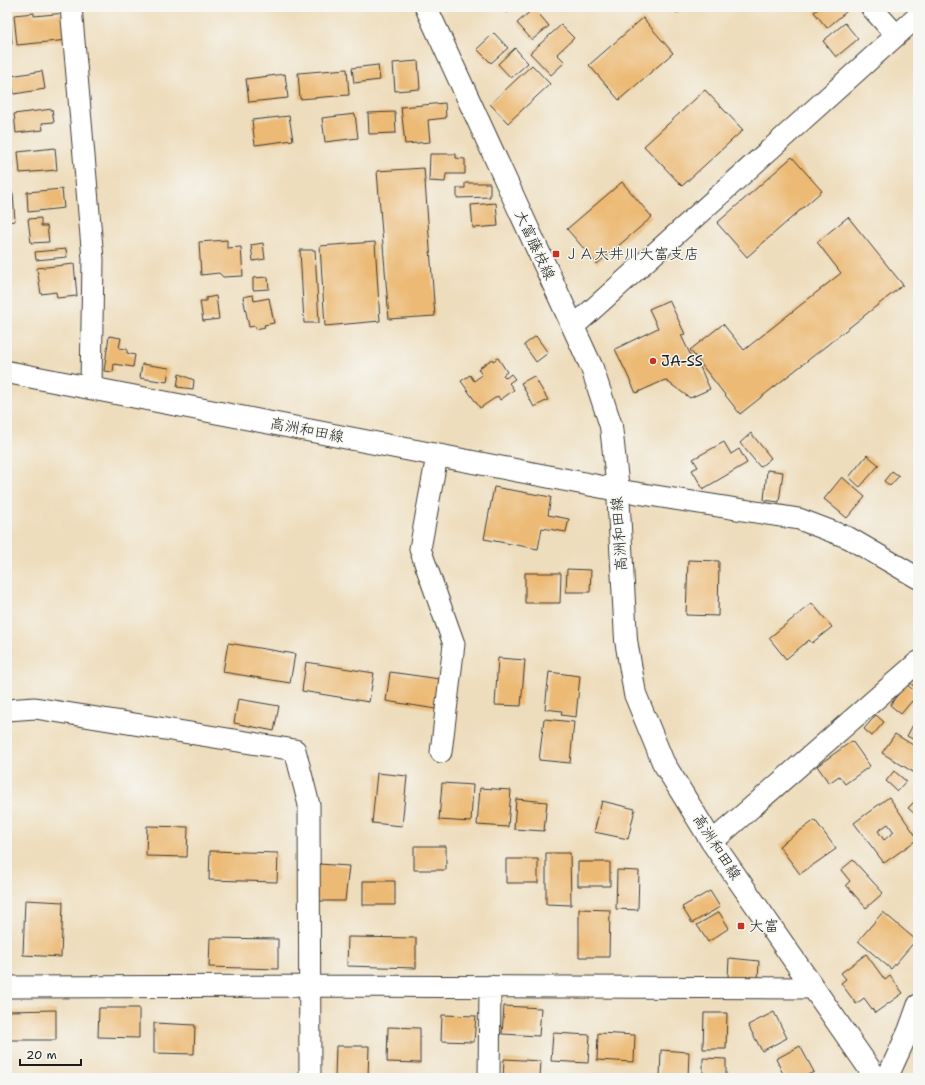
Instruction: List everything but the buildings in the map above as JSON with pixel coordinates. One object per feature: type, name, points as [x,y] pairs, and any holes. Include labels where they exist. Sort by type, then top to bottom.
[{"type":"main road","name":"大富藤枝線","points":[[426,7],[592,368],[611,426],[618,490]]},
{"type":"main road","name":"高洲和田線","points":[[7,372],[91,387],[437,456],[618,490],[626,640],[635,694],[663,762],[712,842],[876,1078]]},
{"type":"street","points":[[72,7],[93,260],[91,387]]},
{"type":"street","points":[[871,7],[896,35]]},
{"type":"street","points":[[573,328],[918,16]]},
{"type":"street","points":[[437,456],[420,549],[454,644],[441,752]]},
{"type":"street","points":[[618,490],[799,519],[850,538],[918,578]]},
{"type":"street","points":[[712,842],[918,662]]},
{"type":"street","points":[[7,710],[35,708],[296,750],[309,805],[310,1078]]},
{"type":"street","points":[[490,986],[490,1078]]},
{"type":"street","points":[[7,987],[490,986],[813,988]]},
{"type":"street","points":[[886,1078],[909,1030],[918,1005]]},
{"type":"place","name":"ＪＡ大井川大富支店","points":[[556,254]]},
{"type":"place","name":"JA-SS","points":[[653,361]]},
{"type":"place","name":"大富","points":[[741,926]]}]
